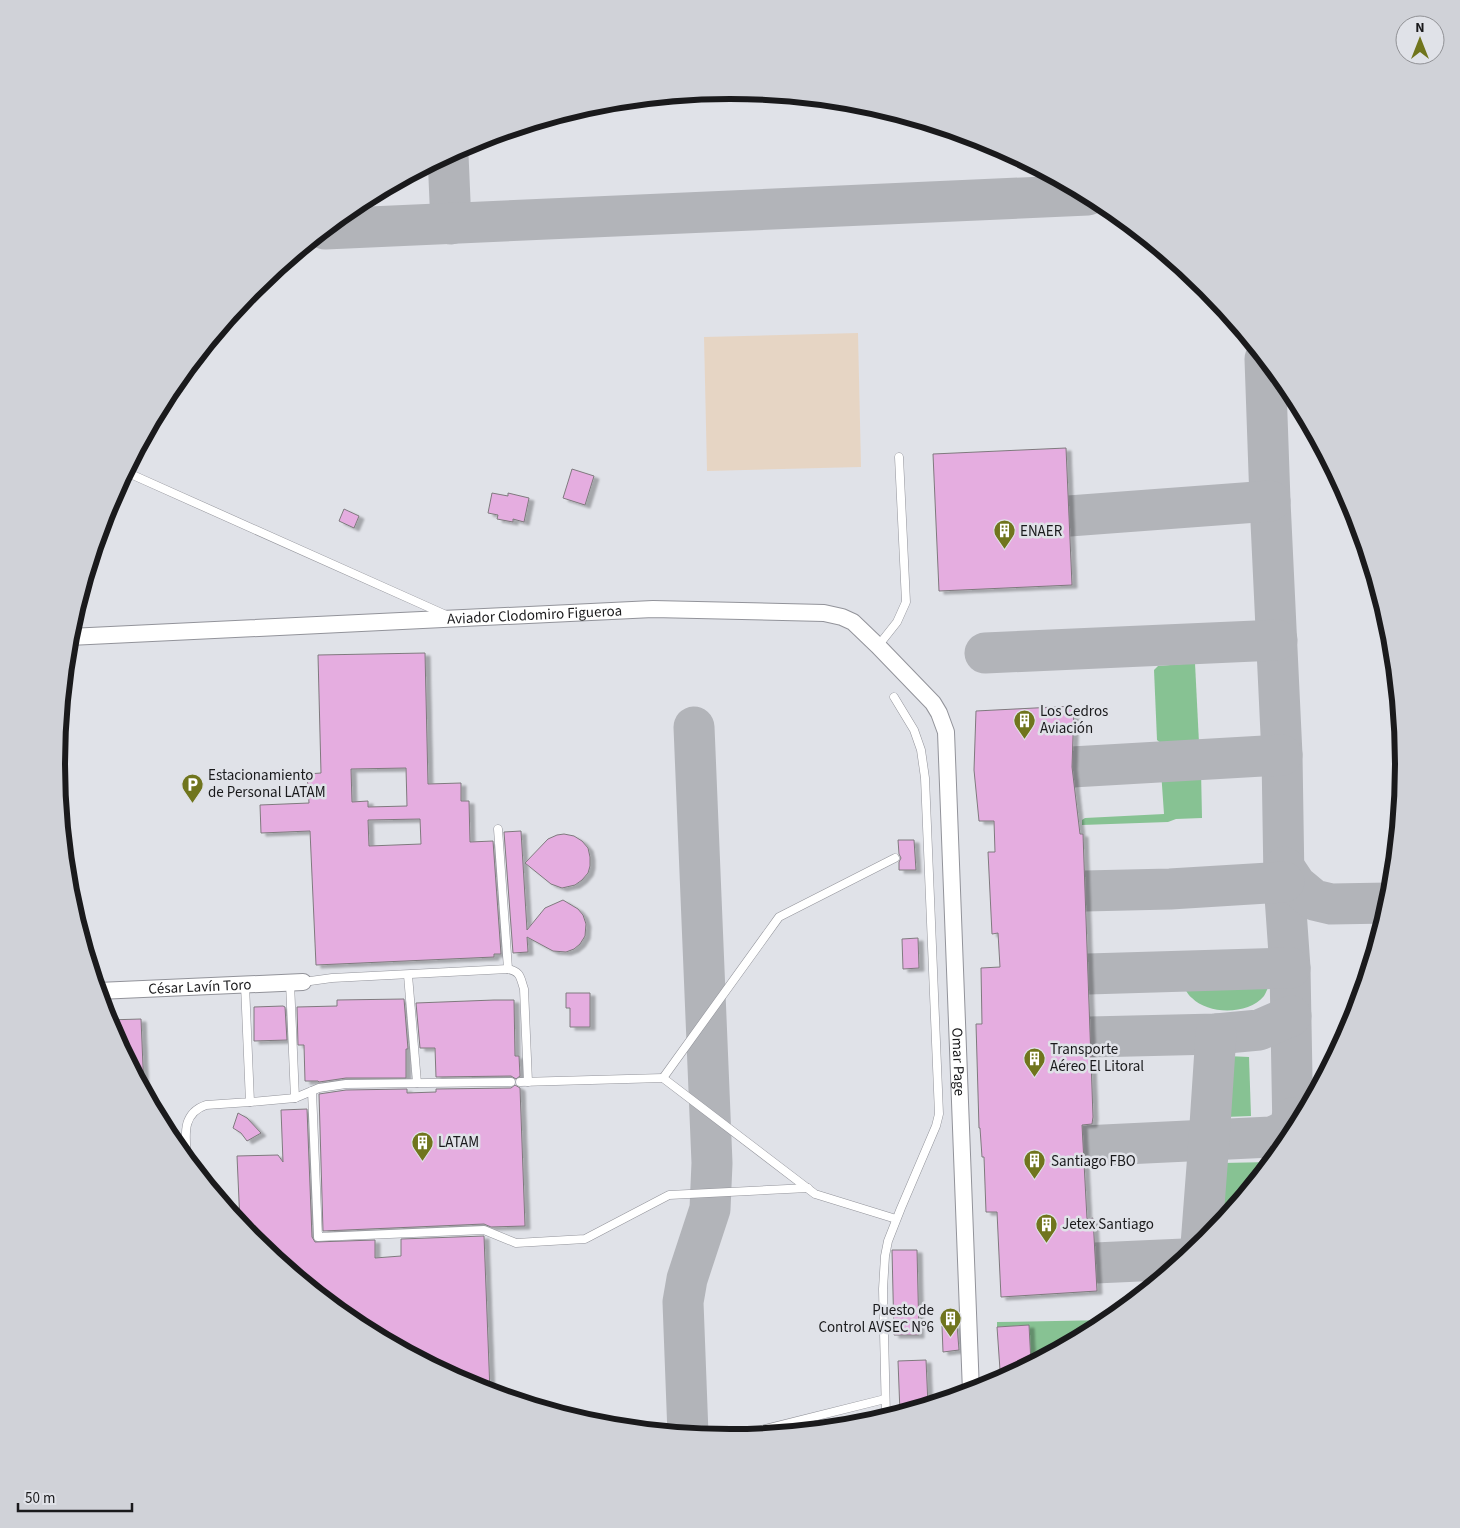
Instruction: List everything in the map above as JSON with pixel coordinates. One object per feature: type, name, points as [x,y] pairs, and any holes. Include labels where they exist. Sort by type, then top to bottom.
[{"type":"street","name":"Aviador Clodomiro Figueroa","points":[[78,637],[653,609],[824,613],[842,617],[853,622],[878,646],[933,704],[939,713],[946,732]]},
{"type":"street","name":"Omar Page","points":[[946,732],[971,1383]]},
{"type":"street","name":"César Lavín Toro","points":[[105,991],[296,982]]},
{"type":"lane","points":[[878,646],[897,622],[906,602],[899,457]]},
{"type":"lane","points":[[132,475],[453,619]]},
{"type":"lane","points":[[886,1410],[883,1289],[885,1256],[896,1219],[936,1126],[939,1114],[925,778],[921,750],[914,730],[894,697]]},
{"type":"lane","points":[[498,829],[508,969]]},
{"type":"lane","points":[[663,1078],[779,917],[895,858]]},
{"type":"lane","points":[[295,1098],[296,982],[332,978],[508,969],[516,971],[520,976],[524,989],[520,1082]]},
{"type":"lane","points":[[408,974],[417,1083]]},
{"type":"lane","points":[[245,985],[250,1102]]},
{"type":"lane","points":[[187,1147],[186,1128],[188,1120],[199,1108],[206,1105],[295,1098],[320,1088],[346,1084],[663,1078],[815,1194],[896,1219]]},
{"type":"lane","points":[[312,1091],[318,1237],[484,1230],[516,1243],[585,1239],[669,1195],[808,1188]]},
{"type":"lane","points":[[769,1428],[885,1399]]},
{"type":"shaded area","points":[[858,333],[861,467],[707,471],[704,337]]},
{"type":"green space","points":[[1195,663],[1199,743],[1162,744],[1157,740],[1154,670],[1158,666]]},
{"type":"green space","points":[[1201,770],[1202,818],[1176,819],[1168,822],[1082,825],[1082,820],[1085,818],[1164,814],[1161,771]]},
{"type":"green space","points":[[1269,986],[1264,996],[1257,1002],[1248,1007],[1228,1010],[1208,1008],[1199,1004],[1185,989]]},
{"type":"green space","points":[[1227,1056],[1249,1057],[1251,1116],[1225,1117]]},
{"type":"green space","points":[[1263,1162],[1218,1215],[1222,1163]]},
{"type":"green space","points":[[1094,1320],[1031,1356],[1029,1325],[997,1327],[997,1322]]},
{"type":"building","name":"ENAER","points":[[1066,448],[1072,585],[939,591],[933,454]]},
{"type":"building","points":[[572,469],[594,476],[585,505],[563,498]]},
{"type":"building","points":[[492,493],[508,496],[508,493],[529,498],[524,522],[513,519],[513,522],[497,519],[498,515],[488,513]]},
{"type":"building","points":[[344,509],[359,516],[354,528],[339,521]]},
{"type":"building","points":[[425,653],[428,784],[461,783],[461,801],[469,801],[470,842],[493,841],[501,954],[494,954],[494,957],[316,965],[310,831],[261,833],[260,805],[309,803],[307,774],[321,773],[318,655]],"holes":[[[406,768],[407,806],[368,807],[368,801],[352,802],[351,769]],[[420,819],[421,844],[369,846],[368,820]]]},
{"type":"building","points":[[1074,706],[1072,767],[1080,834],[1083,834],[1093,1117],[1092,1124],[1082,1125],[1087,1219],[1093,1218],[1097,1291],[1001,1297],[997,1212],[986,1212],[984,1157],[982,1157],[979,1128],[976,1024],[982,1024],[981,968],[1000,967],[998,933],[992,934],[988,852],[995,852],[994,821],[979,821],[974,770],[976,711]]},
{"type":"building","points":[[521,831],[527,930],[545,908],[563,900],[578,909],[583,915],[586,924],[585,936],[574,949],[566,952],[553,951],[527,937],[528,952],[513,953],[504,832]]},
{"type":"building","points":[[564,834],[574,836],[588,848],[590,866],[588,873],[582,880],[575,885],[562,888],[551,884],[525,863],[548,839]]},
{"type":"building","points":[[898,840],[914,840],[916,870],[899,870],[901,858]]},
{"type":"building","points":[[918,938],[919,968],[903,969],[902,939]]},
{"type":"building","points":[[566,993],[590,993],[590,1027],[570,1027],[570,1008],[566,1008]]},
{"type":"building","points":[[404,999],[408,1049],[406,1049],[406,1078],[346,1078],[319,1082],[305,1081],[304,1045],[298,1045],[297,1007],[337,1006],[337,1000]]},
{"type":"building","points":[[514,1000],[515,1056],[519,1056],[520,1076],[516,1079],[511,1076],[436,1077],[435,1048],[420,1048],[416,1003]]},
{"type":"building","points":[[254,1007],[285,1007],[287,1040],[254,1041]]},
{"type":"building","points":[[141,1019],[143,1076],[134,1058],[117,1020]]},
{"type":"building","name":"LATAM","points":[[515,1085],[520,1088],[525,1226],[491,1227],[484,1224],[323,1231],[319,1094],[346,1090],[407,1089],[407,1093],[436,1092],[436,1089],[511,1088]]},
{"type":"building","points":[[307,1109],[312,1237],[315,1242],[375,1240],[375,1258],[401,1256],[401,1239],[484,1236],[490,1383],[436,1360],[397,1340],[361,1317],[325,1292],[292,1264],[240,1212],[237,1156],[278,1155],[283,1162],[281,1110]]},
{"type":"building","points":[[238,1113],[247,1118],[261,1133],[247,1141],[241,1133],[233,1128]]},
{"type":"building","points":[[892,1250],[917,1250],[919,1335],[894,1335]]},
{"type":"building","name":"Puesto de Control AVSEC Nº6","points":[[957,1325],[959,1350],[943,1352],[942,1326]]},
{"type":"building","points":[[1029,1325],[1031,1356],[1000,1370],[997,1327]]},
{"type":"building","points":[[926,1360],[928,1399],[900,1407],[898,1361]]},
{"type":"taxiway","points":[[448,162],[451,224]]},
{"type":"taxiway","points":[[336,229],[1074,196]]},
{"type":"taxiway","points":[[1265,370],[1282,755],[1284,882],[1290,968],[1293,1118]]},
{"type":"taxiway","points":[[1069,516],[1270,501]]},
{"type":"taxiway","points":[[985,653],[1277,640]]},
{"type":"taxiway","points":[[688,1428],[683,1302],[687,1279],[710,1209],[712,1163],[694,727]]},
{"type":"taxiway","points":[[1072,767],[1282,755]]},
{"type":"taxiway","points":[[1284,867],[1296,885],[1314,900],[1331,904],[1380,903]]},
{"type":"taxiway","points":[[1085,891],[1170,889],[1284,882]]},
{"type":"taxiway","points":[[1088,974],[1290,968]]},
{"type":"taxiway","points":[[1090,1037],[1216,1034],[1259,1030],[1291,1016]]},
{"type":"taxiway","points":[[1202,1232],[1216,1034]]},
{"type":"taxiway","points":[[1083,1146],[1271,1137],[1287,1127]]},
{"type":"taxiway","points":[[1095,1263],[1173,1260]]},
{"type":"place","name":"ENAER","points":[[1004,550]]},
{"type":"place","name":"Los Cedros Aviación","points":[[1024,739]]},
{"type":"place","name":"Estacionamiento de Personal LATAM","points":[[192,803]]},
{"type":"place","name":"Transporte Aéreo El Litoral","points":[[1034,1077]]},
{"type":"place","name":"LATAM","points":[[422,1161]]},
{"type":"place","name":"Santiago FBO","points":[[1035,1180]]},
{"type":"place","name":"Jetex Santiago","points":[[1046,1243]]},
{"type":"place","name":"Puesto de Control AVSEC Nº6","points":[[950,1338]]}]
